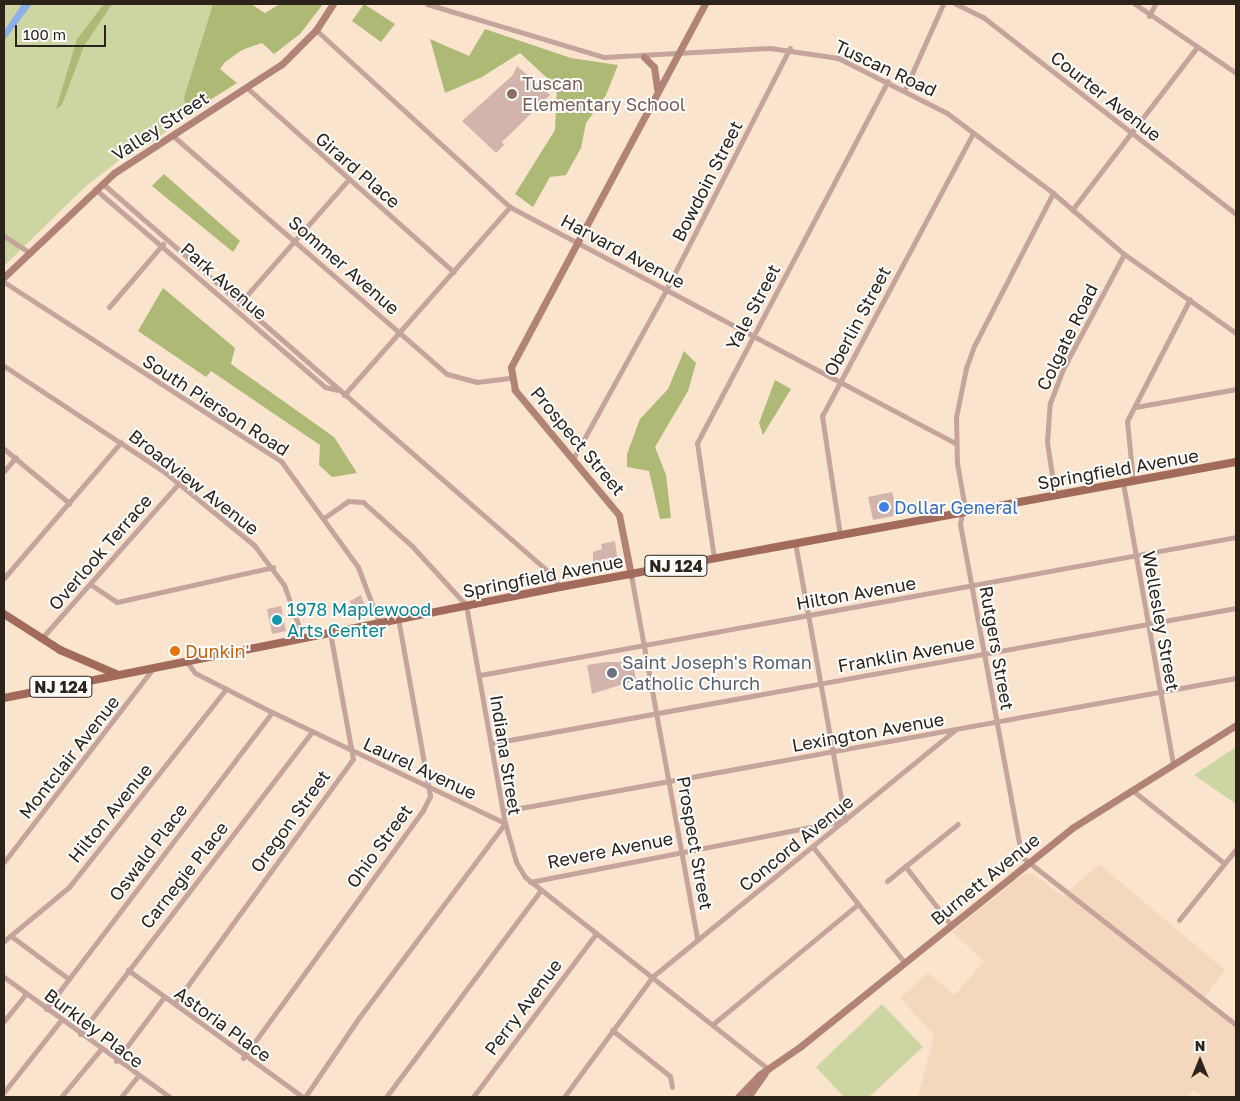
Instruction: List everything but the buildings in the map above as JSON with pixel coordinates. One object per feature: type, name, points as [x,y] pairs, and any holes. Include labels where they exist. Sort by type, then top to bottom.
[{"type":"main road","name":"Springfield Avenue","points":[[4,698],[466,605],[1236,462]]},
{"type":"main road","points":[[4,614],[41,639],[118,674]]},
{"type":"street","name":"Valley Street","points":[[4,277],[102,183],[282,64],[316,30],[333,4]]},
{"type":"street","name":"Tuscan Road","points":[[428,4],[581,53],[644,57],[790,48],[838,58],[905,89],[973,133],[1054,193],[1124,254],[1190,298],[1236,333]]},
{"type":"street","name":"Prospect Street","points":[[697,939],[619,515],[574,457],[515,390],[511,378],[514,359],[675,56],[705,4]]},
{"type":"street","points":[[905,89],[943,4]]},
{"type":"street","name":"Courter Avenue","points":[[956,4],[983,17],[1236,214]]},
{"type":"street","points":[[1135,4],[1236,73]]},
{"type":"street","points":[[1150,16],[1155,4]]},
{"type":"street","name":"Harvard Avenue","points":[[316,30],[510,207],[955,443]]},
{"type":"street","points":[[1072,210],[1197,47]]},
{"type":"street","name":"Bowdoin Street","points":[[574,457],[667,290],[790,48]]},
{"type":"street","points":[[644,57],[654,68],[657,90]]},
{"type":"street","name":"Yale Street","points":[[714,558],[695,452],[888,81]]},
{"type":"street","name":"Girard Place","points":[[246,87],[347,181],[454,272]]},
{"type":"street","name":"Oberlin Street","points":[[840,535],[821,430],[822,416],[973,133]]},
{"type":"street","name":"Sommer Avenue","points":[[172,135],[447,374],[460,380],[511,378]]},
{"type":"street","points":[[235,308],[347,181]]},
{"type":"street","name":"Park Avenue","points":[[102,183],[550,573],[560,587]]},
{"type":"street","name":"Park Avenue","points":[[95,189],[326,387],[338,390]]},
{"type":"street","name":"Rutgers Street","points":[[1027,864],[1022,857],[960,524],[963,513],[955,443],[966,368],[1054,193]]},
{"type":"street","points":[[344,395],[510,207]]},
{"type":"street","points":[[4,236],[29,252]]},
{"type":"street","points":[[110,307],[166,240]]},
{"type":"street","name":"Colgate Road","points":[[1056,495],[1047,442],[1050,403],[1064,367],[1124,254]]},
{"type":"street","name":"South Pierson Road","points":[[4,282],[281,461],[358,567],[378,623]]},
{"type":"street","points":[[1133,481],[1126,430],[1135,406],[1190,298]]},
{"type":"street","name":"Broadview Avenue","points":[[4,366],[121,442],[179,483],[254,545],[272,567],[293,604],[303,638]]},
{"type":"street","points":[[1135,406],[1236,389]]},
{"type":"street","points":[[4,578],[121,442]]},
{"type":"street","points":[[4,449],[16,457],[69,503]]},
{"type":"street","points":[[4,471],[16,457]]},
{"type":"street","name":"Overlook Terrace","points":[[41,639],[179,483]]},
{"type":"street","name":"Wellesley Street","points":[[1123,483],[1173,764]]},
{"type":"street","points":[[324,518],[348,501],[363,502],[412,546],[466,605]]},
{"type":"street","name":"Hilton Avenue","points":[[480,675],[1236,537]]},
{"type":"street","points":[[795,543],[845,820]]},
{"type":"street","points":[[90,584],[117,602],[272,567]]},
{"type":"street","name":"Indiana Street","points":[[304,1097],[358,1019],[505,823],[466,605]]},
{"type":"street","name":"Franklin Avenue","points":[[492,743],[1236,608]]},
{"type":"street","points":[[398,619],[431,790]]},
{"type":"street","points":[[330,633],[352,752]]},
{"type":"street","name":"Laurel Avenue","points":[[186,661],[195,673],[226,689],[431,790],[505,823]]},
{"type":"street","name":"Montclair Avenue","points":[[4,862],[154,667]]},
{"type":"street","name":"Lexington Avenue","points":[[504,812],[1236,678]]},
{"type":"street","name":"Hilton Avenue","points":[[4,942],[69,887],[226,689]]},
{"type":"street","name":"Oswald Place","points":[[46,1009],[272,712]]},
{"type":"street","name":"Burnett Avenue","points":[[738,1097],[766,1071],[905,963],[1027,864],[1132,790],[1236,725]]},
{"type":"street","name":"Concord Avenue","points":[[564,1097],[652,977],[955,730]]},
{"type":"street","name":"Carnegie Place","points":[[80,1034],[312,732]]},
{"type":"street","name":"Oregon Street","points":[[175,1003],[353,759],[352,752]]},
{"type":"street","name":"Ohio Street","points":[[244,1058],[422,812],[431,790]]},
{"type":"street","points":[[1132,790],[1224,863]]},
{"type":"street","name":"Revere Avenue","points":[[530,882],[681,850],[845,820]]},
{"type":"street","points":[[505,823],[516,862],[530,882],[713,1024],[766,1071]]},
{"type":"street","points":[[886,881],[958,824]]},
{"type":"street","points":[[813,847],[857,906],[905,963]]},
{"type":"street","points":[[1179,920],[1236,849]]},
{"type":"street","points":[[1027,864],[1236,1026]]},
{"type":"street","points":[[905,866],[951,925]]},
{"type":"street","name":"Revere Avenue","points":[[386,1097],[540,891]]},
{"type":"street","points":[[713,1024],[857,906]]},
{"type":"street","name":"Perry Avenue","points":[[473,1097],[596,934]]},
{"type":"street","points":[[11,936],[69,979]]},
{"type":"street","name":"Astoria Place","points":[[128,970],[175,1003],[244,1058],[304,1097]]},
{"type":"street","name":"Burkley Place","points":[[4,977],[137,1077],[170,1097]]},
{"type":"street","points":[[4,1021],[26,994]]},
{"type":"street","points":[[116,1061],[164,997]]},
{"type":"street","points":[[4,1092],[61,1020]]},
{"type":"street","points":[[612,1030],[670,1076],[672,1087]]},
{"type":"street","points":[[61,1097],[100,1050]]},
{"type":"street","name":"Burnett Avenue","points":[[748,1097],[766,1071]]},
{"type":"street","points":[[121,1097],[137,1077]]},
{"type":"shaded area","points":[[1099,864],[1225,970],[1203,999],[1236,1026],[1236,1097],[1205,1097],[1194,1091],[1186,1097],[918,1097],[934,1035],[900,998],[928,973],[955,995],[984,961],[952,932],[1022,875],[1032,873],[1063,896]]},
{"type":"green space","points":[[4,4],[213,4],[184,97],[186,115],[154,141],[126,155],[86,186],[4,266]]},
{"type":"green space","points":[[104,4],[112,4],[84,46],[62,105],[56,109],[77,39]]},
{"type":"green space","points":[[213,4],[251,4],[265,13],[280,4],[323,4],[300,34],[274,54],[262,43],[242,50],[225,62],[220,69],[237,83],[186,115],[184,97]]},
{"type":"green space","points":[[364,4],[395,24],[381,42],[352,21]]},
{"type":"green space","points":[[485,29],[571,58],[618,65],[606,95],[586,123],[581,148],[566,175],[550,177],[533,207],[515,194],[555,130],[557,87],[520,53],[482,77],[445,93],[430,39],[469,56]]},
{"type":"green space","points":[[164,174],[240,241],[233,252],[152,186]]},
{"type":"green space","points":[[163,288],[235,348],[231,364],[334,437],[357,473],[332,477],[319,465],[320,445],[211,371],[206,377],[138,331]]},
{"type":"green space","points":[[684,351],[696,363],[688,391],[655,447],[666,475],[671,518],[660,519],[649,471],[627,467],[627,454],[640,419],[668,389]]},
{"type":"green space","points":[[775,380],[791,389],[763,435],[759,423]]},
{"type":"green space","points":[[1236,747],[1236,804],[1194,775]]},
{"type":"green space","points":[[882,1004],[923,1047],[869,1097],[844,1097],[816,1067]]},
{"type":"water","points":[[22,4],[32,4],[4,41],[4,31]]},
{"type":"place","name":"Tuscan Elementary School","points":[[512,94]]},
{"type":"place","name":"Dollar General","points":[[884,507]]},
{"type":"place","name":"1978 Maplewood Arts Center","points":[[277,620]]},
{"type":"place","name":"Dunkin'","points":[[175,651]]},
{"type":"place","name":"Saint Joseph's Roman Catholic Church","points":[[612,673]]}]
